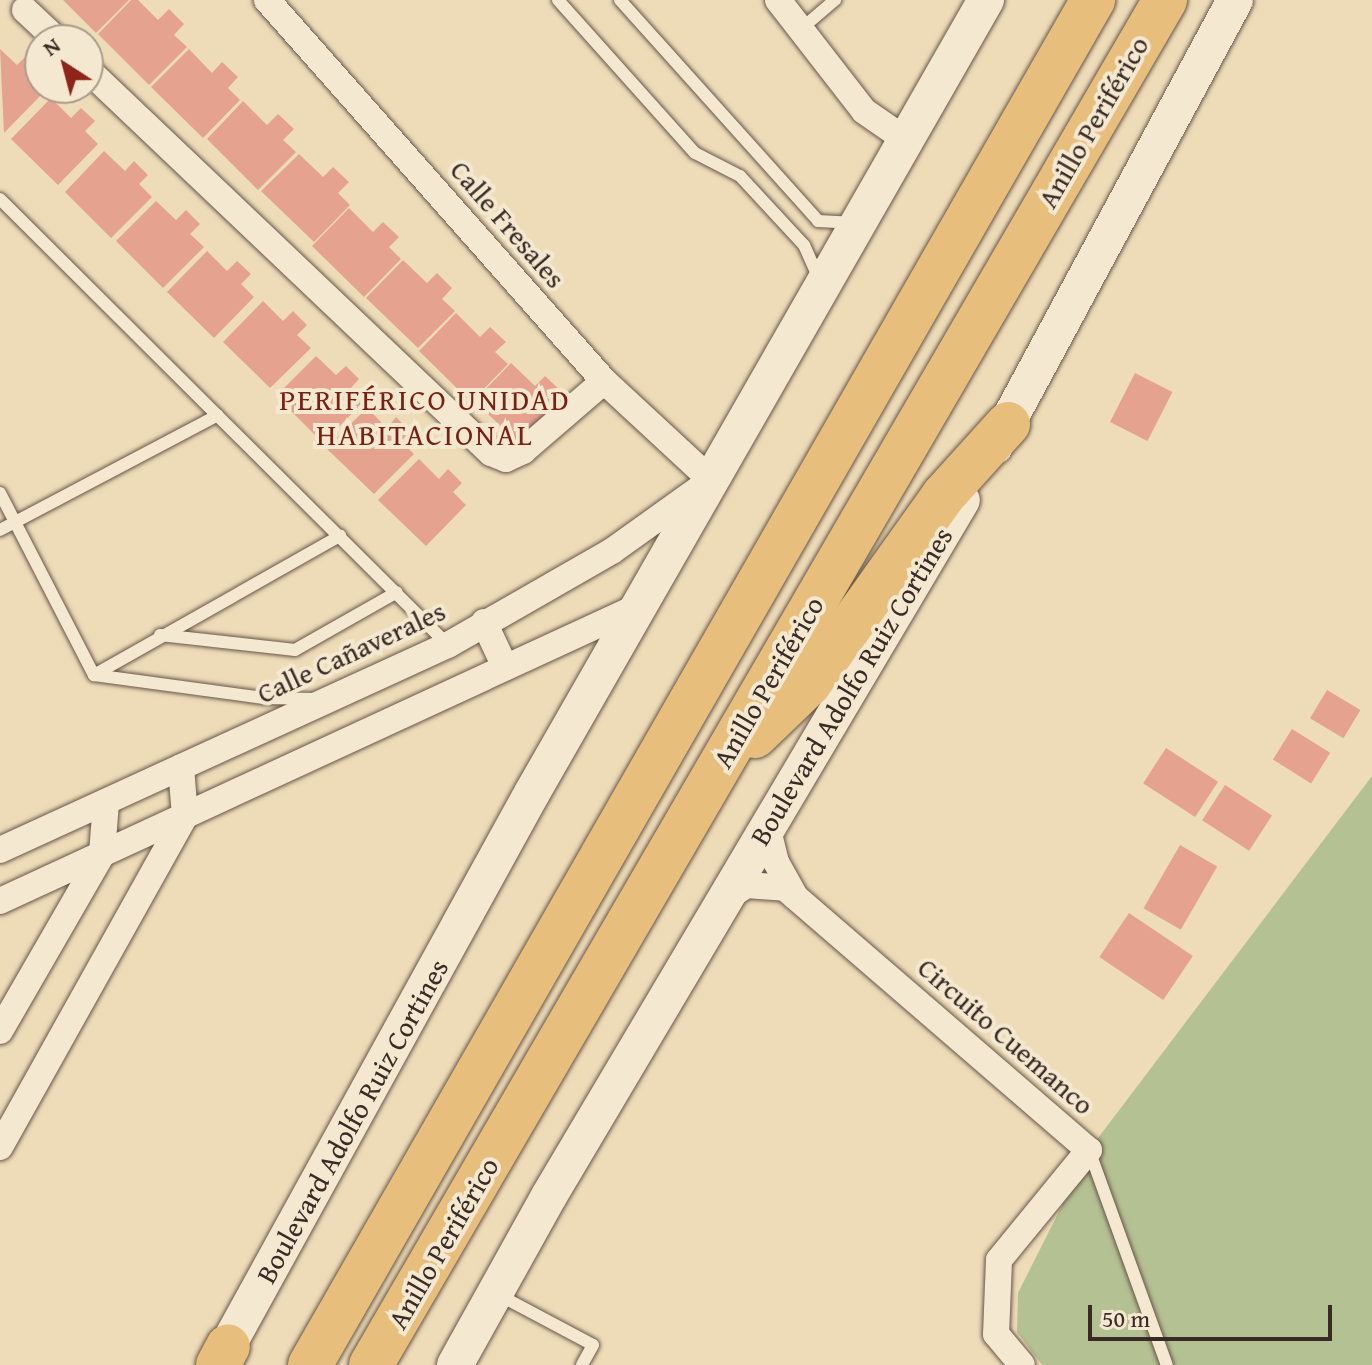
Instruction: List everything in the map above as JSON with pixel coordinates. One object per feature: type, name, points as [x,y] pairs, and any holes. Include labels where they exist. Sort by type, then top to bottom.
[{"type":"highway","name":"Anillo Periférico","points":[[310,1365],[1093,0]]},
{"type":"highway","name":"Anillo Periférico","points":[[371,1365],[1165,0]]},
{"type":"highway","points":[[716,774],[809,684],[943,496],[1008,424]]},
{"type":"main road","name":"Boulevard Adolfo Ruiz Cortines","points":[[221,1359],[639,606],[986,0]]},
{"type":"main road","name":"Boulevard Adolfo Ruiz Cortines","points":[[455,1365],[767,826],[1008,424],[1235,0]]},
{"type":"street","name":"Calle Fresales","points":[[267,0],[604,381],[711,480]]},
{"type":"street","points":[[778,0],[864,111],[906,140]]},
{"type":"street","points":[[25,10],[40,24]]},
{"type":"street","points":[[104,85],[491,453],[506,459],[523,451],[604,381]]},
{"type":"street","name":"Calle Cañaverales","points":[[0,850],[448,645],[612,551],[711,480]]},
{"type":"street","points":[[0,901],[639,606]]},
{"type":"street","points":[[484,622],[505,667]]},
{"type":"street","points":[[0,1147],[185,816],[181,767]]},
{"type":"street","points":[[0,1031],[102,854],[106,802]]},
{"type":"street","name":"Circuito Cuemanco","points":[[767,826],[776,862],[795,896],[1089,1150],[999,1260],[996,1334],[1022,1365]]},
{"type":"street","name":"Circuito Cuemanco","points":[[723,901],[746,885],[760,883],[795,896]]},
{"type":"lane","points":[[558,0],[695,153],[740,176],[804,245],[823,285]]},
{"type":"lane","points":[[620,0],[818,221],[858,224]]},
{"type":"lane","points":[[801,29],[835,0]]},
{"type":"lane","points":[[0,199],[448,645]]},
{"type":"lane","points":[[0,530],[218,415]]},
{"type":"lane","points":[[0,493],[94,675]]},
{"type":"lane","points":[[94,675],[159,634],[340,536]]},
{"type":"lane","points":[[159,634],[295,650],[397,592]]},
{"type":"lane","points":[[94,675],[265,698],[330,699]]},
{"type":"lane","points":[[1089,1150],[1167,1365]]},
{"type":"lane","points":[[495,1293],[593,1345],[582,1365]]},
{"type":"green space","points":[[1372,776],[1372,1365],[1042,1365],[1017,1332],[1018,1293],[1092,1146]]},
{"type":"building","points":[[63,0],[129,0],[104,25],[87,24]]},
{"type":"building","points":[[131,0],[138,0],[158,20],[169,9],[184,24],[174,35],[187,47],[149,85],[104,40],[104,28]]},
{"type":"building","points":[[0,49],[17,65],[24,58],[24,104],[32,104],[4,133]]},
{"type":"building","points":[[189,49],[212,73],[222,62],[238,77],[228,88],[240,100],[203,138],[151,87]]},
{"type":"building","points":[[243,101],[267,125],[278,114],[294,129],[283,140],[296,152],[258,190],[207,139]]},
{"type":"building","points":[[45,104],[57,104],[71,118],[81,108],[95,121],[85,131],[98,144],[58,185],[11,139]]},
{"type":"building","points":[[104,151],[125,171],[134,161],[148,175],[139,184],[152,197],[111,238],[65,192]]},
{"type":"building","points":[[299,154],[323,177],[333,167],[349,182],[338,193],[350,205],[314,242],[261,191]]},
{"type":"building","points":[[156,201],[176,220],[186,210],[200,224],[190,234],[204,247],[163,288],[116,241]]},
{"type":"building","points":[[349,208],[373,232],[383,222],[399,237],[389,247],[401,259],[364,297],[312,246]]},
{"type":"building","points":[[207,251],[227,271],[237,261],[251,274],[241,284],[254,297],[214,338],[167,292]]},
{"type":"building","points":[[403,260],[427,283],[437,273],[452,288],[442,299],[455,311],[418,348],[366,298]]},
{"type":"building","points":[[263,301],[283,321],[293,311],[307,325],[297,335],[311,348],[270,388],[223,342]]},
{"type":"building","points":[[456,313],[480,337],[490,327],[506,342],[495,352],[508,364],[471,402],[419,351]]},
{"type":"building","points":[[316,356],[336,375],[346,366],[359,379],[350,389],[363,402],[323,443],[276,396]]},
{"type":"building","points":[[511,363],[535,386],[545,376],[561,391],[551,402],[562,414],[523,447],[474,401]]},
{"type":"building","points":[[1135,373],[1172,392],[1147,441],[1110,422]]},
{"type":"building","points":[[367,408],[387,428],[396,417],[410,431],[401,441],[414,454],[374,494],[326,448]]},
{"type":"building","points":[[419,459],[439,479],[448,469],[462,483],[453,492],[466,505],[426,546],[378,500]]},
{"type":"building","points":[[1327,690],[1360,710],[1343,738],[1310,718]]},
{"type":"building","points":[[1292,729],[1330,753],[1311,783],[1273,760]]},
{"type":"building","points":[[1166,748],[1218,782],[1195,817],[1143,783]]},
{"type":"building","points":[[1225,785],[1272,815],[1249,851],[1202,820]]},
{"type":"building","points":[[1180,845],[1217,867],[1181,930],[1144,908]]},
{"type":"building","points":[[1129,913],[1193,956],[1163,1000],[1099,957]]},
{"type":"district","name":"PERIFÉRICO UNIDAD HABITACIONAL","points":[[425,416]]}]
